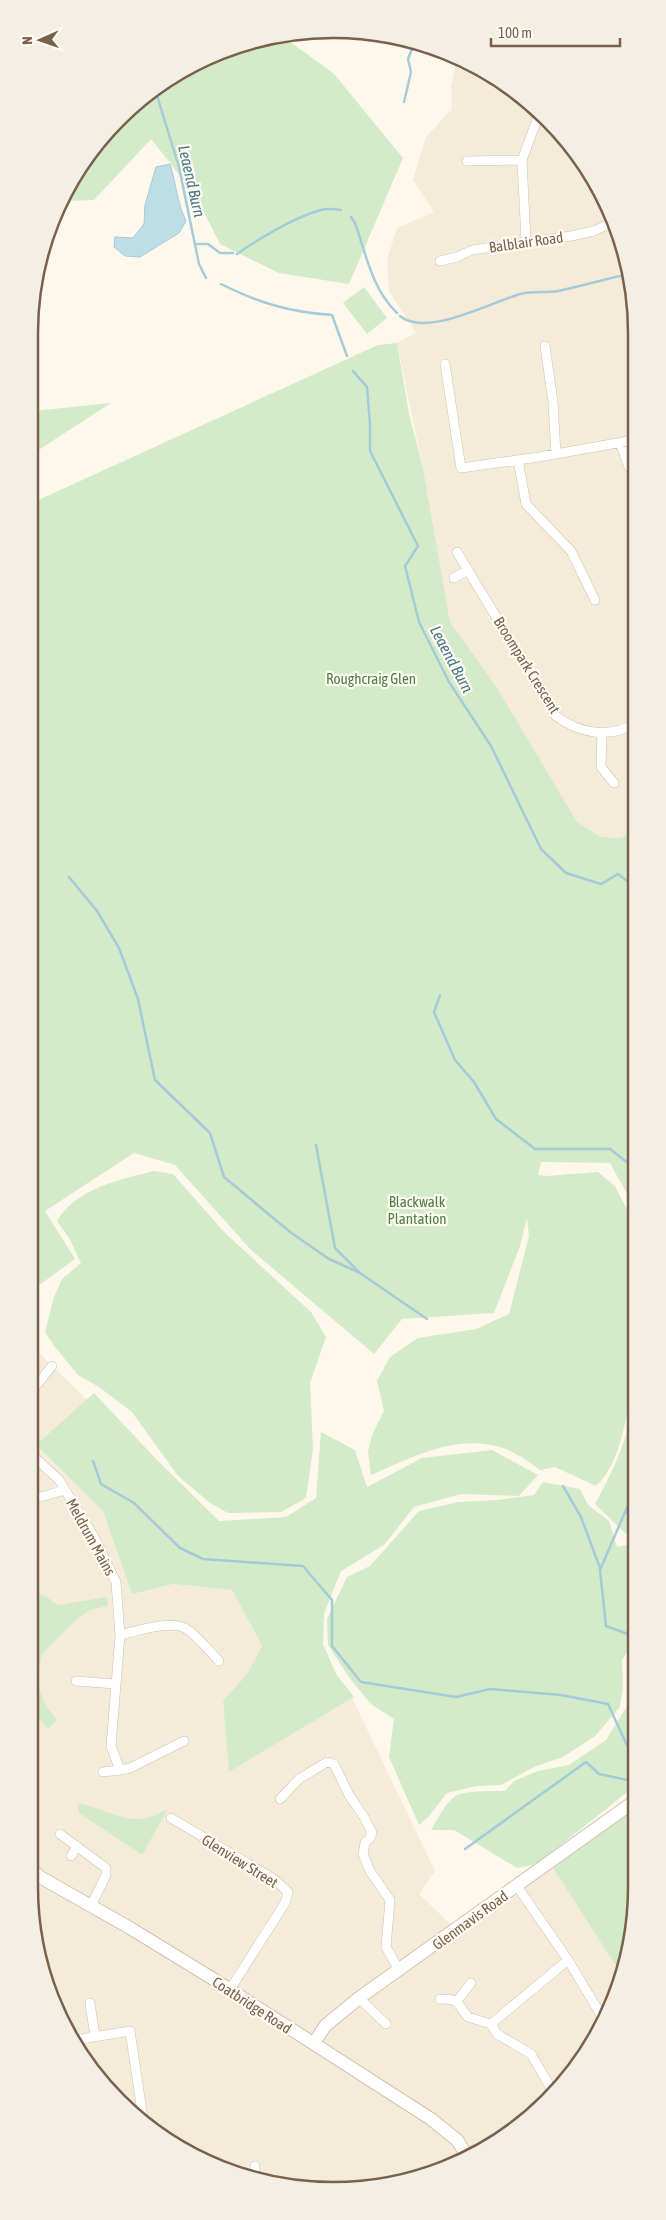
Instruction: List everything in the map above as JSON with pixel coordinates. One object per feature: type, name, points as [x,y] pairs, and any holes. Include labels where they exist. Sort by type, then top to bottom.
[{"type":"main road","name":"Glenmavis Road","points":[[314,2043],[326,2026],[359,1998],[628,1806]]},
{"type":"main road","name":"Coatbridge Road","points":[[38,1875],[130,1928],[314,2043],[431,2119],[457,2140],[465,2152]]},
{"type":"street","points":[[526,241],[522,160],[537,119]]},
{"type":"street","points":[[467,161],[522,160]]},
{"type":"street","name":"Balblair Road","points":[[440,261],[458,257],[472,250],[526,241],[547,240],[594,231],[608,224]]},
{"type":"street","points":[[545,346],[553,402],[556,454]]},
{"type":"street","points":[[445,364],[461,468],[628,441]]},
{"type":"street","points":[[620,442],[628,465]]},
{"type":"street","points":[[518,460],[526,504],[571,551],[595,600]]},
{"type":"street","name":"Broompark Crescent","points":[[457,552],[556,716],[582,731],[602,733],[628,726]]},
{"type":"street","points":[[454,578],[468,570]]},
{"type":"street","points":[[602,733],[601,767],[614,783]]},
{"type":"street","points":[[38,1383],[52,1366]]},
{"type":"street","name":"Meldrum Mains","points":[[38,1460],[59,1480],[94,1537],[116,1582],[120,1635],[111,1746],[120,1770]]},
{"type":"street","points":[[38,1498],[65,1490]]},
{"type":"street","points":[[120,1635],[172,1624],[183,1627],[219,1661]]},
{"type":"street","points":[[76,1681],[115,1684]]},
{"type":"street","points":[[103,1772],[130,1768],[184,1741]]},
{"type":"street","points":[[280,1799],[299,1778],[327,1762],[334,1764],[349,1795],[364,1817],[372,1834],[365,1843],[363,1854],[370,1871],[390,1900],[386,1948],[400,1970]]},
{"type":"street","name":"Glenview Street","points":[[171,1818],[274,1879],[288,1892],[285,1903],[229,1991]]},
{"type":"street","points":[[60,1834],[106,1868],[106,1875],[91,1906]]},
{"type":"street","points":[[70,1856],[77,1846]]},
{"type":"street","points":[[517,1886],[568,1960],[600,2013]]},
{"type":"street","points":[[491,2024],[568,1960]]},
{"type":"street","points":[[458,2001],[471,1983]]},
{"type":"street","points":[[359,1998],[386,2024]]},
{"type":"street","points":[[440,1999],[458,2001],[468,2016],[491,2024],[497,2034],[531,2054],[550,2087]]},
{"type":"street","points":[[90,2003],[96,2036]]},
{"type":"street","points":[[80,2039],[130,2031],[142,2112]]},
{"type":"shaded area","points":[[456,64],[497,87],[528,111],[555,138],[579,169],[598,202],[613,238],[623,275],[628,314],[628,833],[621,838],[601,837],[577,822],[450,622],[423,468],[397,343],[416,333],[389,291],[387,260],[397,228],[434,212],[413,180],[426,137],[452,109],[451,87]]},
{"type":"shaded area","points":[[38,1352],[87,1400],[38,1444]]},
{"type":"shaded area","points":[[38,1448],[103,1511],[132,1593],[173,1584],[232,1590],[262,1647],[247,1674],[223,1701],[229,1772],[352,1698],[435,1871],[419,1894],[462,1935],[550,1862],[617,1967],[606,2000],[589,2035],[567,2067],[542,2096],[513,2121],[481,2143],[428,2167],[372,2180],[314,2182],[275,2177],[238,2167],[202,2152],[169,2133],[124,2096],[87,2051],[68,2018],[53,1982],[43,1945],[38,1906],[38,1714],[57,1720],[45,1704],[39,1689],[38,1677],[42,1654],[76,1620],[90,1610],[108,1606],[107,1597],[58,1605],[44,1595],[38,1594]]},
{"type":"green space","points":[[289,41],[334,74],[403,158],[349,284],[279,273],[220,244],[194,193],[151,139],[94,200],[69,201],[87,169],[99,153],[138,111],[169,87],[202,68],[238,53]]},
{"type":"green space","points":[[364,287],[387,318],[367,334],[343,303]]},
{"type":"green space","points":[[397,343],[409,414],[423,468],[450,622],[497,688],[577,822],[601,837],[621,838],[628,833],[628,1196],[610,1163],[541,1162],[538,1175],[598,1172],[615,1186],[628,1211],[628,1409],[616,1455],[604,1477],[596,1486],[555,1467],[540,1470],[508,1450],[480,1443],[448,1446],[432,1450],[371,1475],[368,1452],[372,1435],[384,1411],[377,1381],[390,1357],[418,1338],[476,1329],[509,1314],[529,1236],[527,1218],[520,1246],[494,1313],[402,1319],[374,1354],[251,1250],[175,1165],[134,1153],[45,1211],[75,1259],[38,1286],[38,500],[378,345]]},
{"type":"green space","points":[[111,403],[38,450],[38,411]]},
{"type":"green space","points":[[154,1171],[173,1174],[225,1233],[311,1312],[326,1337],[310,1383],[313,1449],[306,1498],[281,1512],[228,1513],[210,1503],[178,1476],[132,1412],[99,1387],[78,1375],[45,1332],[54,1297],[62,1279],[81,1263],[69,1238],[57,1221],[65,1210],[87,1193],[114,1182]]},
{"type":"green space","points":[[94,1393],[156,1459],[219,1521],[286,1517],[316,1498],[321,1432],[355,1450],[367,1487],[422,1458],[492,1450],[538,1475],[519,1496],[461,1494],[414,1507],[384,1545],[341,1571],[324,1614],[323,1644],[336,1674],[354,1697],[229,1772],[223,1701],[247,1674],[262,1646],[232,1590],[173,1584],[132,1594],[103,1511],[38,1447],[38,1443]]},
{"type":"green space","points":[[628,1426],[628,1534],[595,1504],[609,1478]]},
{"type":"green space","points":[[543,1482],[580,1489],[588,1505],[609,1521],[617,1547],[628,1545],[628,1650],[622,1660],[623,1687],[620,1707],[595,1736],[563,1757],[534,1767],[501,1785],[477,1786],[447,1793],[429,1816],[419,1825],[389,1757],[394,1719],[371,1704],[351,1680],[328,1645],[327,1619],[347,1577],[370,1566],[419,1511],[458,1502],[498,1500],[534,1495]]},
{"type":"green space","points":[[38,1594],[44,1595],[58,1605],[107,1597],[108,1606],[90,1610],[76,1620],[42,1654],[38,1677]]},
{"type":"green space","points":[[38,1677],[39,1689],[45,1704],[57,1720],[48,1729],[38,1718]]},
{"type":"green space","points":[[628,1704],[628,1790],[537,1864],[517,1868],[454,1830],[431,1830],[441,1812],[454,1797],[478,1791],[505,1791],[514,1781],[538,1771],[569,1765],[606,1740]]},
{"type":"green space","points":[[78,1803],[120,1817],[137,1819],[151,1817],[168,1809],[142,1855],[79,1813]]},
{"type":"green space","points":[[628,1812],[628,1906],[623,1945],[617,1967],[552,1866]]},
{"type":"water","points":[[170,164],[186,221],[179,233],[140,257],[125,256],[114,247],[115,237],[133,238],[144,224],[145,205],[156,167]]},
{"type":"waterway","points":[[404,102],[411,72],[408,59],[412,49]]},
{"type":"waterway","name":"Leaend Burn","points":[[157,96],[179,167],[199,264],[206,278]]},
{"type":"waterway","points":[[237,254],[266,235],[301,217],[323,209],[341,210]]},
{"type":"waterway","points":[[351,217],[355,223],[381,293],[397,313]]},
{"type":"waterway","points":[[196,244],[208,244],[220,253],[233,253]]},
{"type":"waterway","points":[[400,316],[411,322],[442,321],[520,294],[558,291],[623,275]]},
{"type":"waterway","name":"Leaend Burn","points":[[221,284],[275,306],[302,312],[332,315],[347,356]]},
{"type":"waterway","name":"Leaend Burn","points":[[353,371],[367,387],[370,451],[418,546],[405,566],[419,622],[449,682],[491,746],[541,849],[566,873],[601,884],[618,874],[628,882]]},
{"type":"waterway","points":[[69,877],[97,911],[119,948],[138,999],[155,1080],[210,1133],[224,1177],[290,1232],[329,1259],[360,1273],[427,1319]]},
{"type":"waterway","points":[[440,995],[434,1012],[455,1060],[474,1082],[496,1119],[535,1149],[610,1149],[628,1163]]},
{"type":"waterway","points":[[316,1145],[335,1248],[359,1272]]},
{"type":"waterway","points":[[93,1461],[101,1484],[134,1503],[180,1548],[203,1559],[303,1566],[332,1600],[332,1646],[361,1682],[456,1697],[490,1689],[561,1695],[608,1704],[628,1747]]},
{"type":"waterway","points":[[563,1486],[581,1517],[600,1568]]},
{"type":"waterway","points":[[628,1505],[600,1570],[606,1626],[628,1634]]},
{"type":"waterway","points":[[465,1849],[586,1762],[599,1774],[628,1780]]},
{"type":"park label","name":"Roughcraig Glen","points":[[371,678]]},
{"type":"park label","name":"Blackwalk Plantation","points":[[417,1210]]}]
